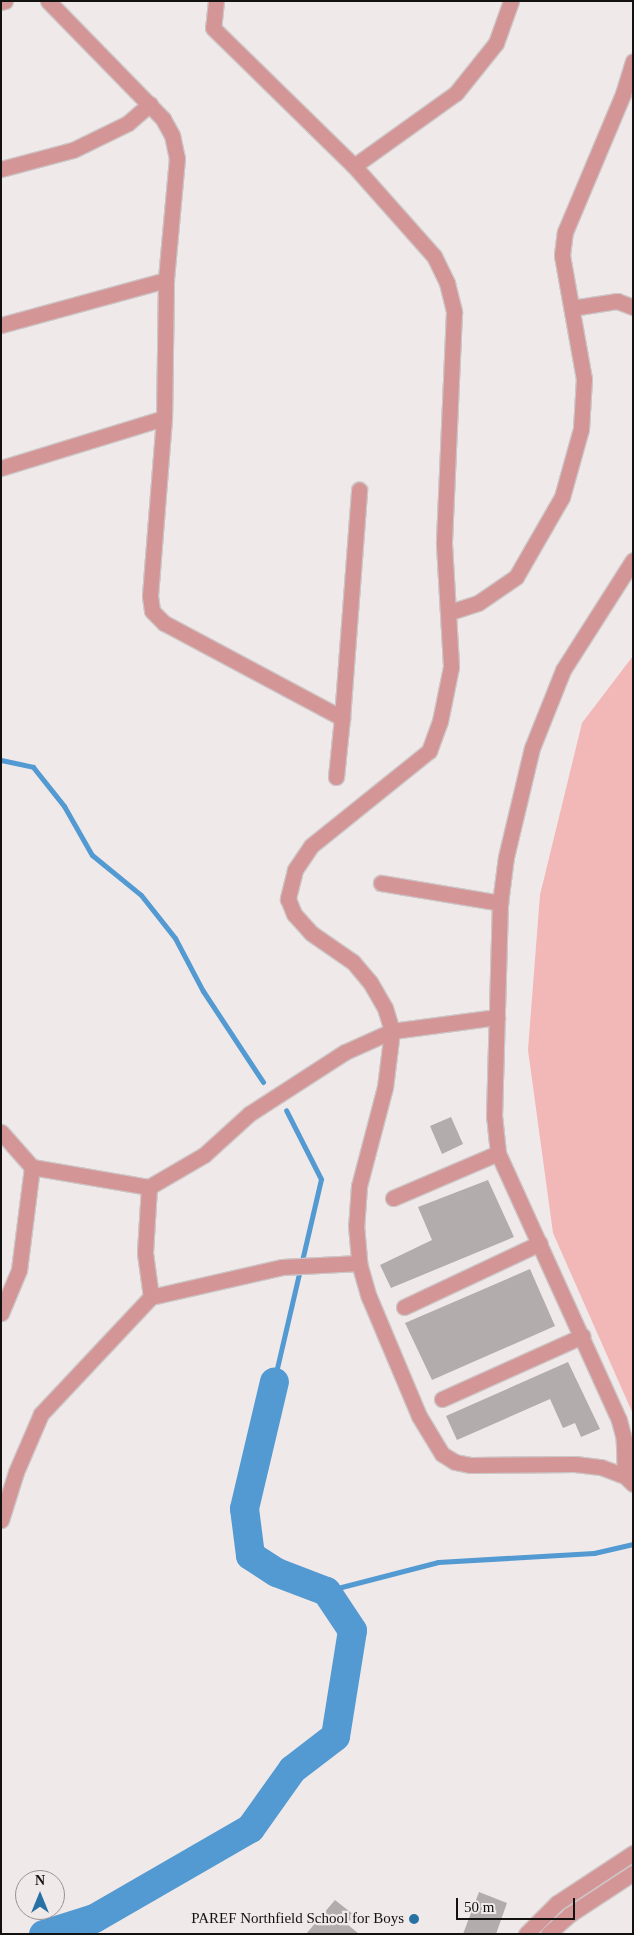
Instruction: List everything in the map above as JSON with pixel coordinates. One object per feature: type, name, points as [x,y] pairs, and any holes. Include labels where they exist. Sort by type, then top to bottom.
[{"type":"street","points":[[48,1],[150,104],[172,135],[177,158],[166,280],[164,418],[150,596],[152,611],[164,623],[342,718]]},
{"type":"street","points":[[216,1],[214,28],[354,166],[434,256],[447,282],[450,298],[454,341],[444,544],[450,612],[451,667],[440,721],[429,752],[311,846],[295,870],[288,899],[294,914],[310,932],[353,962],[370,982],[385,1008],[392,1031],[387,1078],[359,1186],[356,1225],[359,1263],[369,1297],[419,1416],[442,1454],[455,1462],[471,1465],[576,1464],[601,1467],[629,1480]]},
{"type":"street","points":[[354,166],[456,93],[496,43],[511,1]]},
{"type":"street","points":[[450,612],[478,603],[516,577],[562,497],[581,429],[584,379],[562,255],[565,232],[623,94],[633,62]]},
{"type":"street","points":[[1,169],[73,150],[128,123],[150,104]]},
{"type":"street","points":[[1,325],[166,280]]},
{"type":"street","points":[[572,308],[617,301],[633,307]]},
{"type":"street","points":[[1,468],[164,418]]},
{"type":"street","points":[[336,777],[359,490]]},
{"type":"street","points":[[629,1480],[624,1439],[619,1420],[498,1153],[494,1117],[500,903],[506,857],[532,748],[563,670],[633,560]]},
{"type":"street","points":[[381,883],[500,903]]},
{"type":"street","points":[[1,1132],[32,1167],[149,1187],[204,1155],[249,1114],[345,1052],[392,1031],[497,1017]]},
{"type":"street","points":[[393,1198],[498,1153]]},
{"type":"street","points":[[1,1313],[19,1270],[32,1167]]},
{"type":"street","points":[[149,1187],[145,1253],[151,1298]]},
{"type":"street","points":[[404,1307],[540,1243]]},
{"type":"street","points":[[1,1520],[16,1472],[41,1414],[151,1298],[282,1267],[359,1263]]},
{"type":"street","points":[[442,1399],[582,1336]]},
{"type":"street","points":[[526,1934],[558,1903],[633,1853]]},
{"type":"street","points":[[548,1934],[568,1915],[633,1873]]},
{"type":"shaded area","points":[[633,656],[633,1414],[553,1233],[528,1050],[540,895],[582,723]]},
{"type":"building","points":[[451,1117],[463,1144],[442,1154],[430,1126]]},
{"type":"building","points":[[488,1180],[514,1237],[391,1288],[380,1265],[432,1240],[418,1207]]},
{"type":"building","points":[[530,1269],[555,1326],[432,1380],[405,1323]]},
{"type":"building","points":[[568,1362],[600,1429],[581,1437],[575,1423],[563,1428],[550,1399],[457,1440],[446,1416]]},
{"type":"building","points":[[479,1892],[507,1903],[496,1934],[463,1934]]},
{"type":"building","points":[[335,1900],[354,1915],[347,1924],[359,1934],[306,1934]]},
{"type":"waterway","points":[[1,760],[33,767],[64,806],[92,855],[141,895],[175,938],[203,991],[263,1082]]},
{"type":"waterway","points":[[274,1381],[321,1179],[286,1110]]},
{"type":"waterway","points":[[43,1934],[94,1918],[250,1828],[292,1769],[335,1736],[352,1630],[326,1591],[276,1572],[250,1555],[244,1508],[274,1381]]},
{"type":"waterway","points":[[326,1591],[438,1562],[594,1553],[633,1544]]},
{"type":"place","name":"PAREF Northfield School for Boys","points":[[414,1919]]}]
